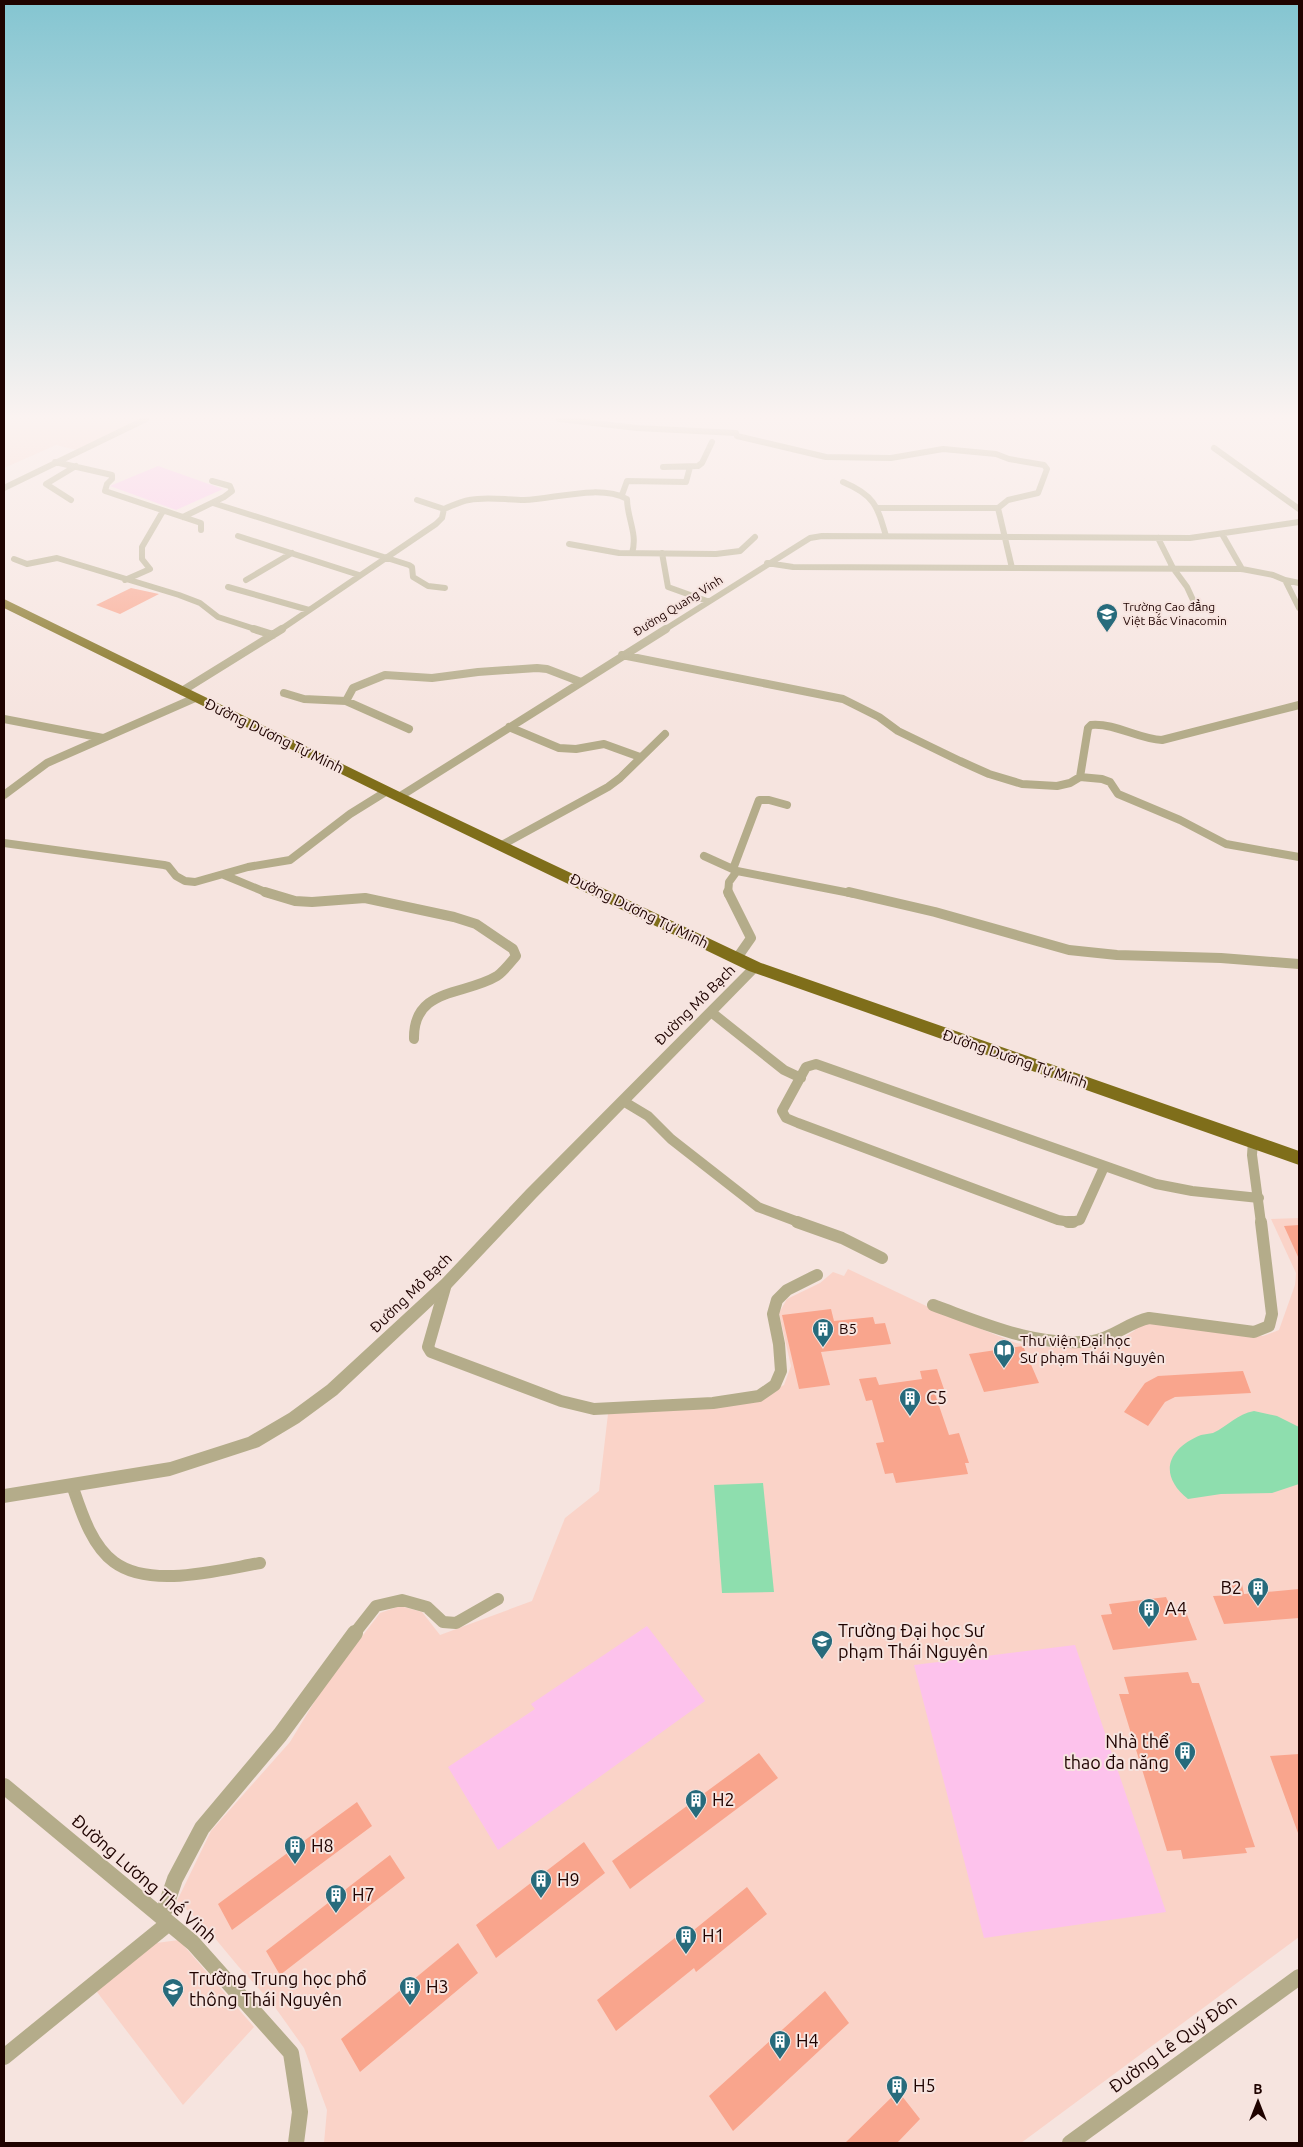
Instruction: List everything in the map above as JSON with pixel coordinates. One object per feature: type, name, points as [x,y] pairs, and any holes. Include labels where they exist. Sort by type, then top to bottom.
[{"type":"highway","name":"Đường Dương Tự Minh","points":[[4,603],[500,846],[737,958],[1039,1068],[1299,1158]]},
{"type":"street","points":[[125,580],[150,569],[142,559],[142,547],[158,519]]},
{"type":"street","points":[[190,519],[201,523],[201,530]]},
{"type":"street","points":[[267,519],[385,557],[412,568],[412,575],[417,580],[434,588],[444,588]]},
{"type":"street","points":[[182,691],[273,635],[441,519]]},
{"type":"street","points":[[628,519],[636,538],[632,553]]},
{"type":"street","points":[[881,519],[886,536]]},
{"type":"street","points":[[1000,519],[1012,568]]},
{"type":"street","name":"Đường Quang Vinh","points":[[4,843],[164,865],[168,866],[174,876],[186,881],[203,882],[249,866],[272,865],[290,860],[350,814],[393,794],[509,727],[810,538],[886,536],[1190,538],[1299,522]]},
{"type":"street","points":[[1222,534],[1242,569]]},
{"type":"street","points":[[238,536],[359,576]]},
{"type":"street","points":[[569,544],[605,551],[632,553],[731,553],[745,547],[755,537]]},
{"type":"street","points":[[1158,538],[1173,568],[1187,587],[1193,600]]},
{"type":"street","points":[[246,580],[292,553]]},
{"type":"street","points":[[662,553],[668,587],[707,601]]},
{"type":"street","points":[[14,559],[23,564],[31,565],[47,558],[57,558],[179,595],[200,604],[218,617],[273,635]]},
{"type":"street","points":[[768,563],[793,567],[1242,569],[1273,575],[1299,583]]},
{"type":"street","points":[[1285,580],[1299,608]]},
{"type":"street","points":[[228,588],[309,610]]},
{"type":"street","points":[[622,655],[843,699],[879,717],[898,731],[989,774],[1022,784],[1057,786],[1070,783],[1080,777],[1102,779],[1110,782],[1118,794],[1180,820],[1226,844],[1299,857]]},
{"type":"street","points":[[346,701],[353,688],[385,675],[432,678],[478,672],[537,668],[547,669],[581,682]]},
{"type":"street","points":[[284,693],[304,699],[346,701],[409,729]]},
{"type":"street","points":[[4,795],[47,763],[195,698]]},
{"type":"street","points":[[1080,777],[1088,728],[1091,726],[1101,725],[1145,739],[1162,740],[1297,707]]},
{"type":"street","points":[[4,719],[103,738]]},
{"type":"street","points":[[509,727],[559,748],[576,749],[604,744],[640,758]]},
{"type":"street","points":[[500,846],[608,787],[620,778],[665,734]]},
{"type":"street","points":[[737,958],[751,938],[746,923],[730,901],[728,884],[735,870],[759,800],[786,805]]},
{"type":"street","points":[[704,856],[735,870],[857,894],[935,912],[1069,950],[1117,955],[1221,958],[1299,964]]},
{"type":"street","points":[[224,875],[257,890],[296,901],[312,902],[365,898],[454,917],[476,924],[514,949],[516,956],[498,974],[487,981],[438,999],[425,1007],[415,1020],[414,1039]]},
{"type":"street","name":"Đường Mỏ Bạch","points":[[4,1496],[170,1469],[253,1442],[294,1418],[332,1390],[447,1283],[531,1194],[756,966]]},
{"type":"street","points":[[712,1012],[784,1070],[801,1078]]},
{"type":"street","points":[[1104,1167],[1080,1220],[1071,1222],[1058,1220],[786,1118],[782,1110],[806,1067],[816,1064],[1104,1167],[1172,1188],[1259,1198]]},
{"type":"street","points":[[623,1101],[648,1116],[670,1139],[758,1207],[842,1238],[882,1258]]},
{"type":"street","points":[[933,1305],[1017,1334],[1064,1341],[1095,1341],[1138,1319],[1149,1318],[1254,1332],[1264,1331],[1270,1326],[1272,1319],[1259,1198],[1252,1155],[1253,1141]]},
{"type":"street","points":[[447,1283],[428,1347],[430,1352],[561,1401],[594,1409],[713,1402],[759,1396],[775,1385],[781,1371],[779,1344],[773,1314],[777,1300],[787,1290],[817,1275]]},
{"type":"street","points":[[72,1485],[82,1515],[99,1543],[114,1562],[131,1570],[166,1577],[260,1563]]},
{"type":"street","points":[[4,2057],[166,1920],[175,1879],[202,1828],[280,1736],[337,1656],[376,1606],[390,1601],[402,1600],[426,1607],[444,1622],[456,1623],[498,1599]]},
{"type":"street","name":"Đường Lương Thế Vinh","points":[[4,1786],[192,1943],[291,2053],[300,2112],[296,2143]]},
{"type":"street","name":"Đường Lê Quý Đôn","points":[[1070,2143],[1299,1977]]},
{"type":"shaded area","name":"Trường Đại học Sư phạm Thái Nguyên","points":[[1299,1218],[1299,1937],[1021,2143],[324,2143],[327,2110],[304,2048],[272,2003],[204,1925],[177,1901],[211,1831],[290,1742],[324,1686],[380,1613],[400,1606],[422,1612],[440,1635],[532,1601],[565,1518],[599,1491],[608,1414],[749,1403],[784,1385],[791,1366],[779,1313],[787,1299],[820,1283],[833,1272],[844,1276],[848,1269],[939,1312],[1016,1343],[1042,1347],[1077,1348],[1118,1341],[1134,1331],[1142,1322],[1263,1336],[1279,1330],[1295,1285],[1296,1273],[1271,1219]]},
{"type":"shaded area","points":[[1254,1411],[1277,1416],[1299,1427],[1299,1484],[1272,1493],[1221,1494],[1188,1499],[1173,1481],[1170,1472],[1170,1463],[1174,1455],[1189,1441],[1201,1435],[1213,1433],[1238,1417]]},
{"type":"shaded area","points":[[763,1483],[774,1592],[722,1593],[714,1485]]},
{"type":"shaded area","points":[[647,1626],[705,1701],[498,1850],[448,1767],[535,1709],[531,1704]]},
{"type":"shaded area","points":[[1075,1645],[1166,1912],[984,1938],[914,1665]]},
{"type":"shaded area","name":"Trường Trung học phổ thông Thái Nguyên","points":[[179,1940],[254,2027],[183,2105],[94,1988],[149,1944]]},
{"type":"building","points":[[131,588],[159,594],[120,614],[96,605]]},
{"type":"building","points":[[1299,1225],[1299,1259],[1284,1226]]},
{"type":"building","name":"B5","points":[[831,1309],[834,1321],[873,1317],[875,1324],[885,1323],[891,1344],[821,1352],[830,1385],[799,1389],[782,1315]]},
{"type":"building","name":"Thư viện Đại học Sư phạm Thái Nguyên","points":[[1023,1346],[1039,1383],[984,1392],[969,1354]]},
{"type":"building","name":"C5","points":[[937,1369],[945,1392],[935,1394],[949,1435],[959,1433],[969,1463],[965,1463],[968,1474],[896,1483],[893,1473],[885,1474],[876,1443],[884,1442],[872,1400],[866,1401],[859,1379],[876,1377],[879,1385],[922,1379],[920,1371]]},
{"type":"building","points":[[1243,1371],[1251,1393],[1175,1397],[1165,1402],[1148,1426],[1124,1412],[1145,1383],[1158,1376]]},
{"type":"building","name":"B2","points":[[1229,1581],[1242,1584],[1244,1594],[1299,1589],[1299,1618],[1224,1624],[1213,1596],[1233,1595]]},
{"type":"building","name":"A4","points":[[1166,1597],[1171,1608],[1184,1607],[1197,1640],[1113,1650],[1101,1615],[1112,1614],[1109,1604]]},
{"type":"building","name":"Nhà thể thao đa năng","points":[[1188,1672],[1192,1683],[1199,1683],[1255,1847],[1245,1848],[1247,1853],[1183,1859],[1181,1850],[1167,1851],[1119,1694],[1129,1694],[1124,1677]]},
{"type":"building","name":"H2","points":[[759,1753],[778,1778],[630,1889],[612,1861]]},
{"type":"building","points":[[1299,1754],[1299,1833],[1298,1833],[1270,1756]]},
{"type":"building","name":"H8","points":[[357,1802],[372,1826],[232,1930],[218,1904]]},
{"type":"building","name":"H9","points":[[584,1842],[605,1873],[496,1958],[476,1925]]},
{"type":"building","name":"H7","points":[[390,1855],[405,1878],[280,1975],[266,1951]]},
{"type":"building","name":"H1","points":[[747,1887],[767,1914],[696,1972],[694,1968],[616,2031],[597,2000],[676,1937],[679,1942]]},
{"type":"building","name":"H3","points":[[458,1943],[478,1973],[360,2072],[341,2039]]},
{"type":"building","name":"H4","points":[[825,1991],[849,2023],[733,2131],[709,2096]]},
{"type":"building","name":"H5","points":[[898,2091],[920,2119],[897,2143],[845,2143]]},
{"type":"place","name":"Trường Cao đẳng Việt Bắc Vinacomin","points":[[1107,633]]},
{"type":"place","name":"B5","points":[[823,1348]]},
{"type":"place","name":"Thư viện Đại học Sư phạm Thái Nguyên","points":[[1004,1369]]},
{"type":"place","name":"C5","points":[[910,1417]]},
{"type":"place","name":"B2","points":[[1258,1607]]},
{"type":"place","name":"A4","points":[[1149,1628]]},
{"type":"place","name":"Trường Đại học Sư phạm Thái Nguyên","points":[[822,1660]]},
{"type":"place","name":"Nhà thể thao đa năng","points":[[1185,1771]]},
{"type":"place","name":"H2","points":[[696,1819]]},
{"type":"place","name":"H8","points":[[295,1865]]},
{"type":"place","name":"H9","points":[[541,1899]]},
{"type":"place","name":"H7","points":[[336,1914]]},
{"type":"place","name":"H1","points":[[686,1955]]},
{"type":"place","name":"H3","points":[[410,2006]]},
{"type":"place","name":"Trường Trung học phổ thông Thái Nguyên","points":[[173,2008]]},
{"type":"place","name":"H4","points":[[780,2060]]},
{"type":"place","name":"H5","points":[[897,2105]]}]
